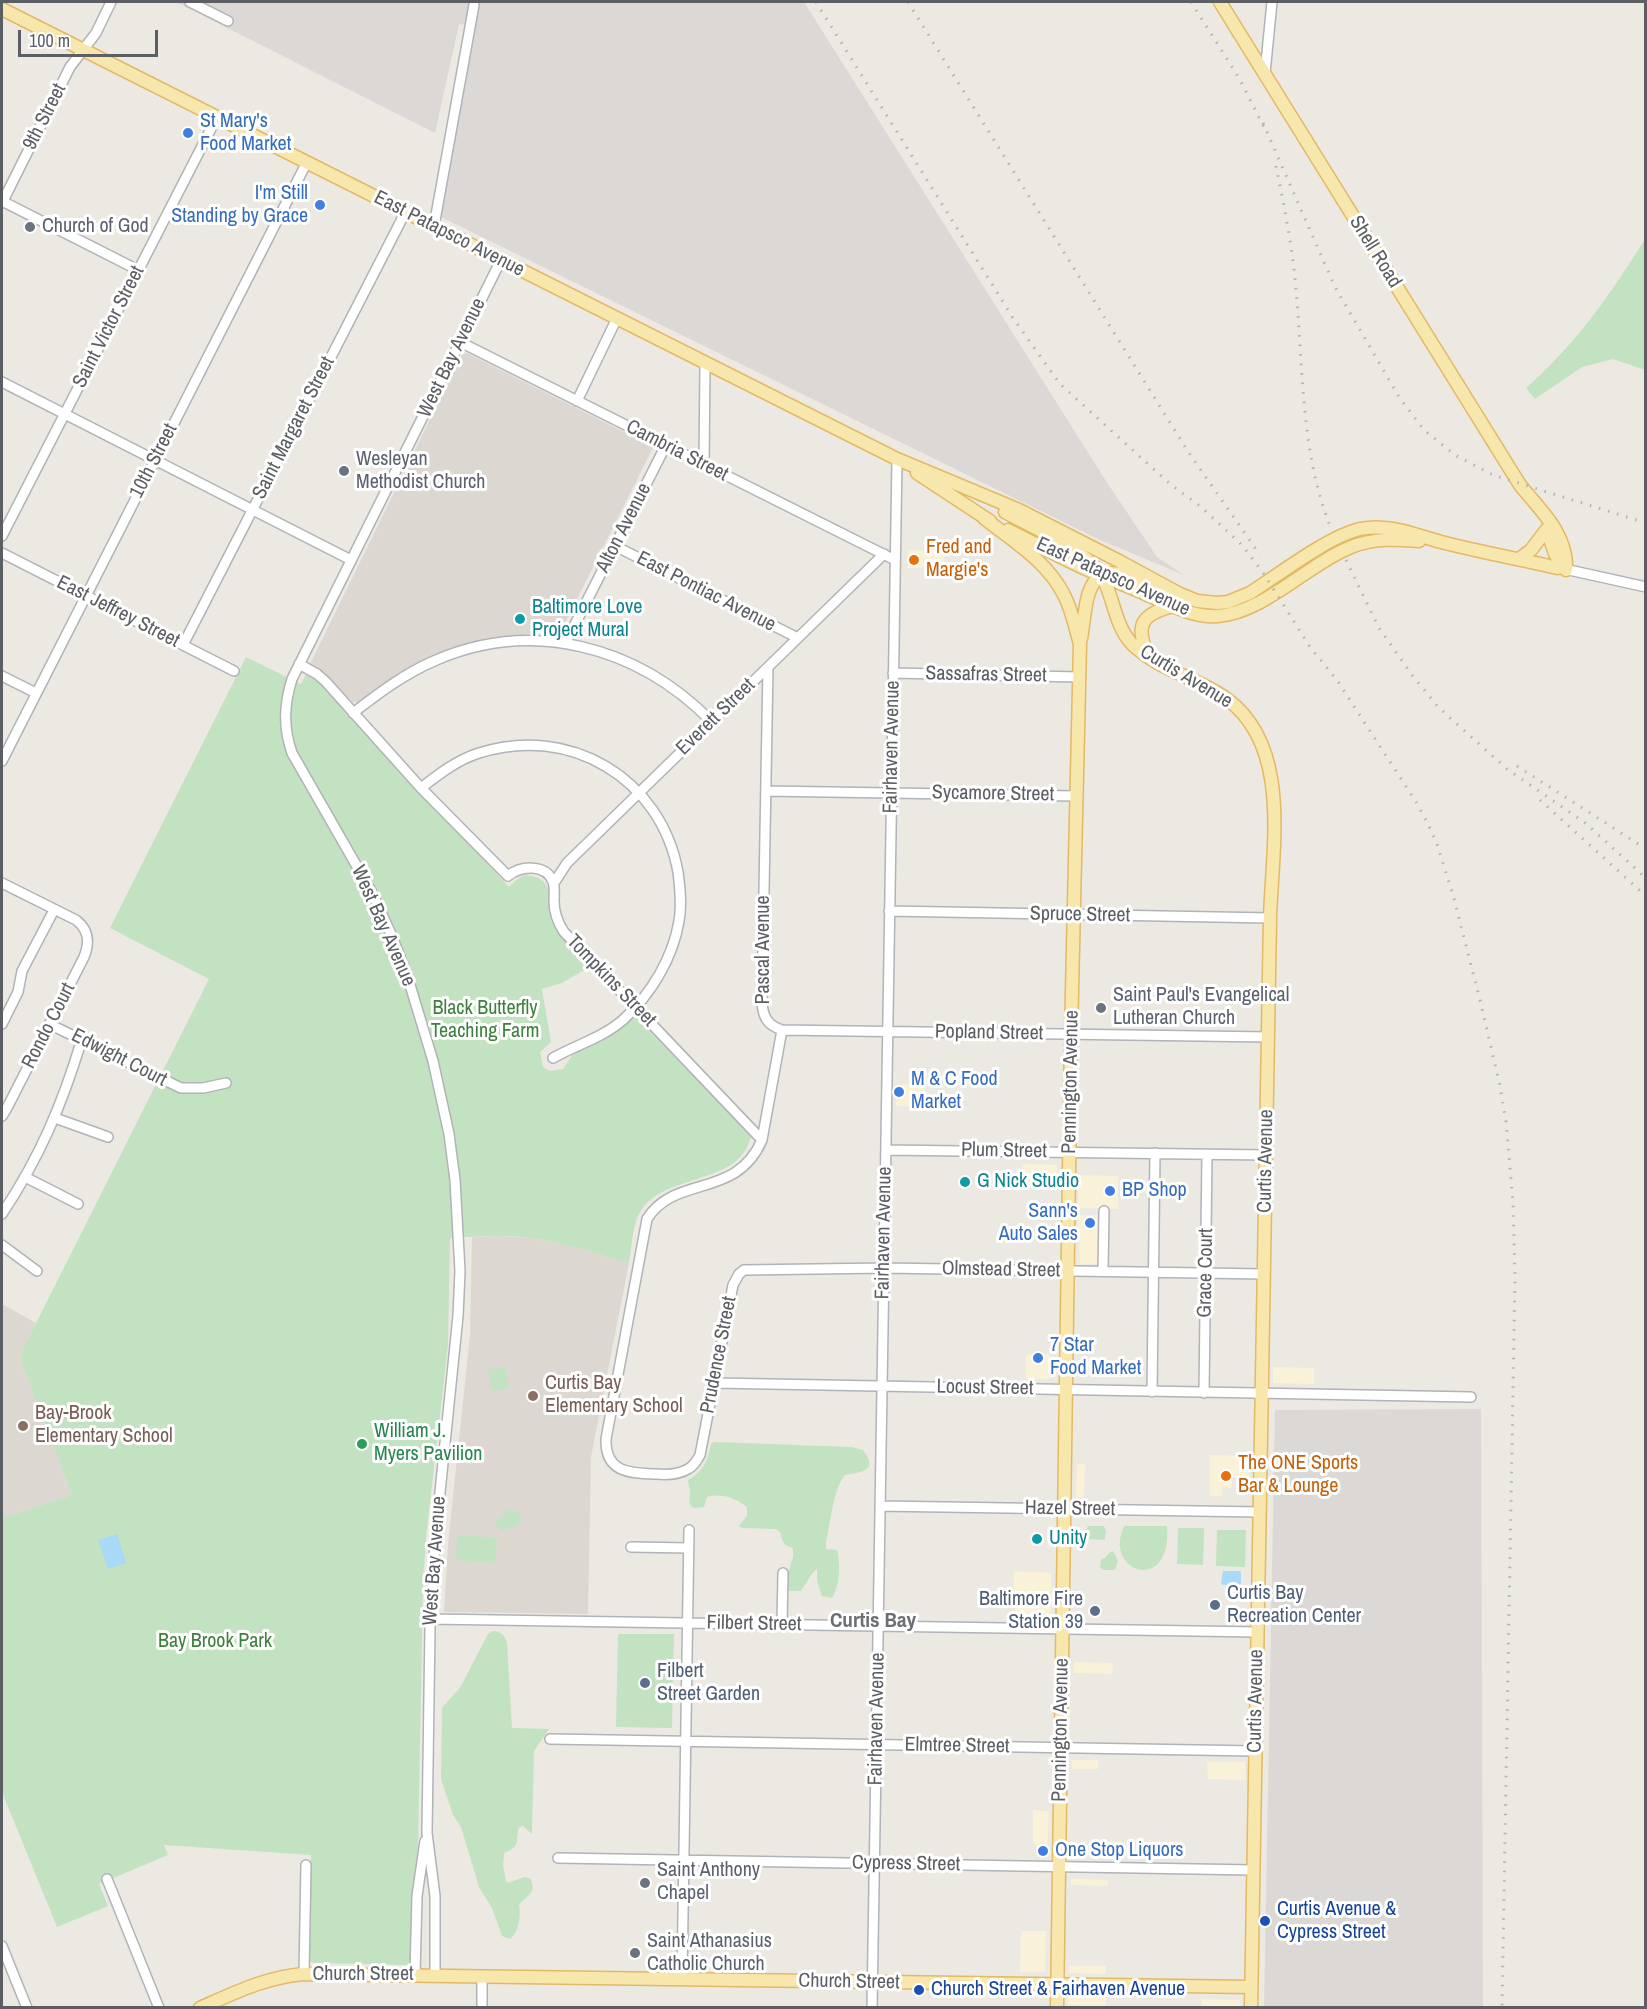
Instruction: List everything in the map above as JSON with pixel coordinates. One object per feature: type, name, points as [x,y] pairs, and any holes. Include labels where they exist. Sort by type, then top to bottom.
[{"type":"main road","name":"Shell Road","points":[[1220,2],[1520,485],[1541,508],[1555,529],[1566,558],[1562,569]]},
{"type":"main road","name":"East Patapsco Avenue","points":[[2,9],[897,459],[1019,510],[1180,594],[1206,603],[1238,599],[1250,594],[1327,544],[1359,529],[1371,527],[1395,530],[1562,569]]},
{"type":"main road","name":"East Patapsco Avenue","points":[[897,459],[984,518],[1087,570],[1174,606],[1204,615],[1232,614],[1256,604],[1351,547],[1386,540],[1441,542]]},
{"type":"main road","name":"Curtis Avenue","points":[[945,478],[1068,547],[1090,563],[1101,575],[1125,636],[1149,657],[1227,699],[1245,714],[1266,753],[1271,774],[1274,797],[1251,2007]]},
{"type":"main road","name":"Shell Road","points":[[1533,501],[1547,529],[1562,569]]},
{"type":"main road","name":"Pennington Avenue","points":[[984,518],[1044,567],[1055,580],[1070,609],[1080,644],[1071,1034],[1057,2007]]},
{"type":"main road","points":[[1519,559],[1536,545],[1547,529]]},
{"type":"main road","points":[[1080,644],[1087,594],[1092,584],[1101,575],[1120,573],[1180,594]]},
{"type":"main road","points":[[1149,657],[1142,638],[1141,630],[1144,621],[1149,614],[1174,606]]},
{"type":"main road","name":"Church Street","points":[[200,2007],[274,1978],[304,1974],[1251,1988]]},
{"type":"street","name":"9th Street","points":[[2,202],[70,67],[96,33],[111,2]]},
{"type":"street","points":[[190,2],[228,21]]},
{"type":"street","points":[[1264,73],[1272,2]]},
{"type":"street","points":[[434,226],[474,5]]},
{"type":"street","name":"Saint Victor Street","points":[[2,536],[217,117]]},
{"type":"street","name":"10th Street","points":[[2,761],[307,162]]},
{"type":"street","points":[[2,202],[138,270]]},
{"type":"street","name":"Saint Margaret Street","points":[[183,645],[405,212]]},
{"type":"street","name":"West Bay Avenue","points":[[415,1975],[417,1896],[427,1833],[431,1619],[437,1513],[458,1316],[458,1221],[449,1134],[422,1019],[391,934],[355,863],[301,770],[287,738],[285,708],[292,679],[299,664],[501,260]]},
{"type":"street","points":[[577,401],[617,318]]},
{"type":"street","name":"Cambria Street","points":[[460,342],[895,560]]},
{"type":"street","points":[[704,464],[705,363]]},
{"type":"street","points":[[2,382],[351,560]]},
{"type":"street","name":"Alton Avenue","points":[[566,642],[666,445]]},
{"type":"street","name":"Fairhaven Avenue","points":[[872,2007],[897,459]]},
{"type":"street","name":"East Pontiac Avenue","points":[[615,546],[798,638]]},
{"type":"street","name":"East Jeffrey Street","points":[[2,553],[234,671]]},
{"type":"street","name":"Everett Street","points":[[554,883],[567,862],[884,554]]},
{"type":"street","name":"East Patapsco Avenue","points":[[1562,569],[1646,587]]},
{"type":"street","points":[[353,713],[404,677],[435,661],[498,643],[523,640],[566,642],[614,657],[680,692],[711,721]]},
{"type":"street","points":[[299,664],[317,674],[421,788],[508,876],[520,868],[529,868],[545,872],[554,883]]},
{"type":"street","name":"Pascal Avenue","points":[[704,1438],[700,1455],[689,1468],[681,1472],[665,1474],[636,1474],[616,1467],[608,1454],[606,1439],[647,1220],[659,1204],[669,1198],[739,1172],[754,1156],[762,1140],[782,1030],[768,1023],[764,1016],[762,1002],[768,667]]},
{"type":"street","name":"Sassafras Street","points":[[893,674],[1078,677]]},
{"type":"street","points":[[2,676],[36,693]]},
{"type":"street","points":[[421,788],[460,761],[478,753],[525,745],[547,746],[589,757],[607,766],[638,792],[657,816],[671,845],[678,871],[681,902],[679,922],[668,958],[648,992],[612,1028],[553,1058]]},
{"type":"street","name":"Sycamore Street","points":[[766,791],[1076,796]]},
{"type":"street","points":[[2,883],[54,910],[22,971],[18,992],[2,1024]]},
{"type":"street","name":"Tompkins Street","points":[[554,883],[554,906],[559,925],[576,946],[762,1140]]},
{"type":"street","name":"Rondo Court","points":[[2,1116],[87,950],[87,933],[82,925],[54,910]]},
{"type":"street","name":"Spruce Street","points":[[889,911],[1270,918]]},
{"type":"street","name":"Edwight Court","points":[[49,1024],[181,1088],[203,1088],[226,1083]]},
{"type":"street","name":"Popland Street","points":[[782,1030],[1268,1037]]},
{"type":"street","points":[[2,1213],[25,1177],[55,1118],[82,1039]]},
{"type":"street","points":[[55,1118],[108,1137]]},
{"type":"street","name":"Plum Street","points":[[886,1150],[1266,1155]]},
{"type":"street","points":[[1152,1392],[1155,1154]]},
{"type":"street","name":"Grace Court","points":[[1204,1393],[1208,1154]]},
{"type":"street","points":[[25,1177],[78,1204]]},
{"type":"street","points":[[1103,1271],[1104,1211]]},
{"type":"street","points":[[2,1245],[37,1271]]},
{"type":"street","name":"Olmstead Street","points":[[739,1274],[750,1269],[884,1268],[1264,1274]]},
{"type":"street","name":"Prudence Street","points":[[704,1438],[733,1285],[739,1274]]},
{"type":"street","name":"Locust Street","points":[[715,1383],[1471,1397]]},
{"type":"street","name":"Hazel Street","points":[[880,1506],[1260,1512]]},
{"type":"street","points":[[682,1979],[689,1530]]},
{"type":"street","points":[[631,1547],[689,1548]]},
{"type":"street","points":[[782,1624],[783,1573]]},
{"type":"street","name":"Filbert Street","points":[[431,1619],[1258,1632]]},
{"type":"street","name":"Elmtree Street","points":[[550,1739],[1255,1751]]},
{"type":"street","name":"West Bay Avenue","points":[[427,1833],[435,1896],[435,1975]]},
{"type":"street","name":"Cypress Street","points":[[558,1858],[1253,1870]]},
{"type":"street","points":[[304,1974],[306,1865]]},
{"type":"street","points":[[107,1879],[159,2007]]},
{"type":"street","points":[[2,1946],[27,2007]]},
{"type":"street","points":[[483,1976],[483,2007]]},
{"type":"shaded area","points":[[176,2],[804,2],[1106,481],[1157,557],[1184,575],[1098,539],[441,217],[474,26],[459,24],[435,133]]},
{"type":"shaded area","points":[[467,353],[653,448],[562,629],[464,646],[401,672],[361,702],[353,702],[310,664],[462,354]]},
{"type":"shaded area","points":[[908,550],[944,551],[944,569],[908,568]]},
{"type":"shaded area","points":[[897,1084],[924,1085],[923,1107],[896,1106]]},
{"type":"shaded area","points":[[1022,1164],[1057,1165],[1057,1183],[1022,1183]]},
{"type":"shaded area","points":[[1079,1175],[1118,1176],[1118,1209],[1078,1208]]},
{"type":"shaded area","points":[[1078,1215],[1100,1215],[1099,1264],[1080,1264]]},
{"type":"shaded area","name":"Curtis Bay Elementary School","points":[[498,1236],[566,1244],[629,1263],[591,1457],[588,1614],[444,1612],[448,1544],[470,1335],[472,1237]]},
{"type":"shaded area","name":"Bay-Brook Elementary School","points":[[2,1304],[36,1323],[19,1357],[72,1495],[2,1518]]},
{"type":"shaded area","points":[[1026,1354],[1050,1354],[1050,1379],[1026,1379]]},
{"type":"shaded area","points":[[1273,1367],[1314,1368],[1314,1384],[1273,1383]]},
{"type":"shaded area","points":[[1481,1409],[1483,2007],[1264,2007],[1275,1410]]},
{"type":"shaded area","points":[[1210,1455],[1250,1456],[1249,1477],[1232,1477],[1232,1488],[1222,1487],[1222,1496],[1210,1496]]},
{"type":"shaded area","points":[[1077,1464],[1085,1464],[1084,1497],[1076,1497]]},
{"type":"shaded area","points":[[1014,1571],[1051,1573],[1051,1616],[1015,1616]]},
{"type":"shaded area","points":[[1074,1662],[1113,1663],[1112,1674],[1074,1673]]},
{"type":"shaded area","points":[[1072,1760],[1098,1760],[1098,1769],[1072,1769]]},
{"type":"shaded area","points":[[1207,1762],[1245,1762],[1245,1780],[1208,1779]]},
{"type":"shaded area","points":[[1033,1810],[1049,1811],[1047,1854],[1038,1854],[1033,1840]]},
{"type":"shaded area","points":[[1071,1879],[1108,1880],[1108,1886],[1071,1885]]},
{"type":"shaded area","points":[[1021,1931],[1046,1931],[1045,1972],[1020,1972]]},
{"type":"shaded area","points":[[1069,1966],[1106,1966],[1106,1974],[1069,1973]]},
{"type":"shaded area","points":[[1068,1998],[1106,1998],[1106,2006],[1068,2005]]},
{"type":"shaded area","points":[[1202,1999],[1240,2000],[1240,2007],[1202,2007]]},
{"type":"green space","points":[[1645,239],[1645,370],[1613,359],[1582,367],[1535,399],[1526,388],[1561,354],[1591,318]]},
{"type":"green space","name":"Bay Brook Park","points":[[246,657],[301,684],[306,674],[325,687],[509,887],[525,875],[540,879],[545,883],[553,923],[565,940],[591,966],[562,983],[542,989],[551,1042],[540,1052],[543,1067],[550,1071],[563,1069],[580,1047],[636,1017],[751,1136],[744,1152],[733,1164],[718,1172],[666,1190],[651,1199],[637,1218],[629,1263],[564,1244],[531,1238],[497,1236],[450,1238],[448,1345],[426,1538],[423,1585],[418,1848],[412,1896],[410,1963],[406,1965],[314,1963],[310,1961],[311,1855],[164,1845],[168,1855],[99,1884],[108,1906],[57,1927],[2,1792],[2,1518],[72,1495],[19,1357],[209,979],[110,928]]},
{"type":"green space","points":[[506,1366],[509,1388],[492,1391],[488,1370]]},
{"type":"green space","points":[[714,1442],[852,1447],[863,1450],[868,1457],[869,1467],[862,1472],[845,1475],[838,1488],[833,1507],[826,1549],[837,1550],[839,1568],[837,1587],[832,1598],[822,1596],[817,1581],[817,1569],[801,1591],[789,1591],[785,1583],[793,1557],[793,1548],[785,1544],[780,1532],[776,1529],[739,1526],[747,1516],[747,1507],[728,1497],[718,1496],[707,1497],[704,1507],[693,1508],[691,1506],[688,1480],[701,1469],[711,1444]]},
{"type":"green space","points":[[508,1509],[520,1513],[521,1520],[519,1524],[502,1531],[497,1527],[496,1520]]},
{"type":"green space","points":[[1088,1526],[1104,1526],[1105,1540],[1088,1539],[1085,1532]]},
{"type":"green space","points":[[1124,1526],[1167,1526],[1166,1548],[1160,1562],[1150,1569],[1140,1570],[1130,1565],[1122,1556],[1120,1542]]},
{"type":"green space","points":[[1178,1528],[1204,1528],[1203,1565],[1177,1564]]},
{"type":"green space","points":[[1217,1530],[1246,1530],[1245,1567],[1216,1566]]},
{"type":"green space","points":[[458,1535],[497,1538],[495,1563],[455,1560]]},
{"type":"green space","points":[[1113,1551],[1118,1561],[1115,1570],[1100,1568],[1101,1559]]},
{"type":"green space","points":[[493,1631],[502,1634],[507,1642],[512,1728],[549,1729],[534,1751],[532,1834],[523,1826],[519,1827],[516,1845],[504,1853],[503,1866],[506,1881],[508,1883],[524,1877],[530,1878],[533,1887],[519,1905],[519,1924],[510,1939],[502,1936],[492,1908],[479,1887],[461,1827],[453,1815],[441,1779],[442,1708],[461,1686],[488,1634]]},
{"type":"green space","name":"Filbert Street Garden","points":[[618,1634],[674,1634],[672,1728],[616,1727]]},
{"type":"water","points":[[117,1534],[126,1563],[108,1569],[98,1540]]},
{"type":"water","points":[[1223,1571],[1240,1571],[1241,1583],[1223,1585],[1221,1583]]},
{"type":"railway","points":[[816,2],[1013,318],[1060,384],[1170,484],[1200,506],[1242,545],[1264,574],[1310,647],[1337,680],[1416,802],[1437,844],[1453,895],[1500,1086],[1506,1122],[1513,1202],[1515,1277],[1502,2008]]},
{"type":"railway","points":[[908,2],[1189,453],[1260,555]]},
{"type":"railway","points":[[1191,2],[1239,78],[1265,129]]},
{"type":"railway","points":[[1263,123],[1335,287],[1399,397],[1424,430],[1455,455],[1493,475],[1646,523]]},
{"type":"railway","points":[[1276,166],[1294,269],[1304,402],[1313,468],[1332,531]]},
{"type":"railway","points":[[1346,560],[1379,628],[1439,708],[1507,769],[1584,822],[1646,878]]},
{"type":"railway","points":[[1517,766],[1646,849]]},
{"type":"railway","points":[[1540,800],[1646,896]]},
{"type":"place","name":"St Mary's Food Market","points":[[188,133]]},
{"type":"place","name":"I'm Still Standing by Grace","points":[[320,205]]},
{"type":"place","name":"Church of God","points":[[30,227]]},
{"type":"place","name":"Wesleyan Methodist Church","points":[[344,471]]},
{"type":"place","name":"Fred and Margie's","points":[[914,560]]},
{"type":"place","name":"Baltimore Love Project Mural","points":[[520,619]]},
{"type":"place","name":"Saint Paul's Evangelical Lutheran Church","points":[[1101,1008]]},
{"type":"place","name":"M & C Food Market","points":[[899,1092]]},
{"type":"place","name":"G Nick Studio","points":[[965,1182]]},
{"type":"place","name":"BP Shop","points":[[1110,1191]]},
{"type":"place","name":"Sann's Auto Sales","points":[[1090,1223]]},
{"type":"place","name":"7 Star Food Market","points":[[1038,1358]]},
{"type":"place","name":"Curtis Bay Elementary School","points":[[533,1396]]},
{"type":"place","name":"Bay-Brook Elementary School","points":[[23,1426]]},
{"type":"place","name":"William J. Myers Pavilion","points":[[362,1444]]},
{"type":"place","name":"The ONE Sports Bar & Lounge","points":[[1226,1476]]},
{"type":"place","name":"Unity","points":[[1037,1539]]},
{"type":"place","name":"Curtis Bay Recreation Center","points":[[1215,1605]]},
{"type":"place","name":"Baltimore Fire Station 39","points":[[1095,1611]]},
{"type":"place","name":"Filbert Street Garden","points":[[645,1683]]},
{"type":"place","name":"One Stop Liquors","points":[[1043,1851]]},
{"type":"place","name":"Saint Anthony Chapel","points":[[645,1883]]},
{"type":"place","name":"Curtis Avenue & Cypress Street","points":[[1265,1921]]},
{"type":"place","name":"Saint Athanasius Catholic Church","points":[[635,1953]]},
{"type":"place","name":"Church Street & Fairhaven Avenue","points":[[919,1990]]},
{"type":"district","name":"Curtis Bay","points":[[873,1621]]},
{"type":"park label","name":"Black Butterfly Teaching Farm","points":[[485,1020]]}]
